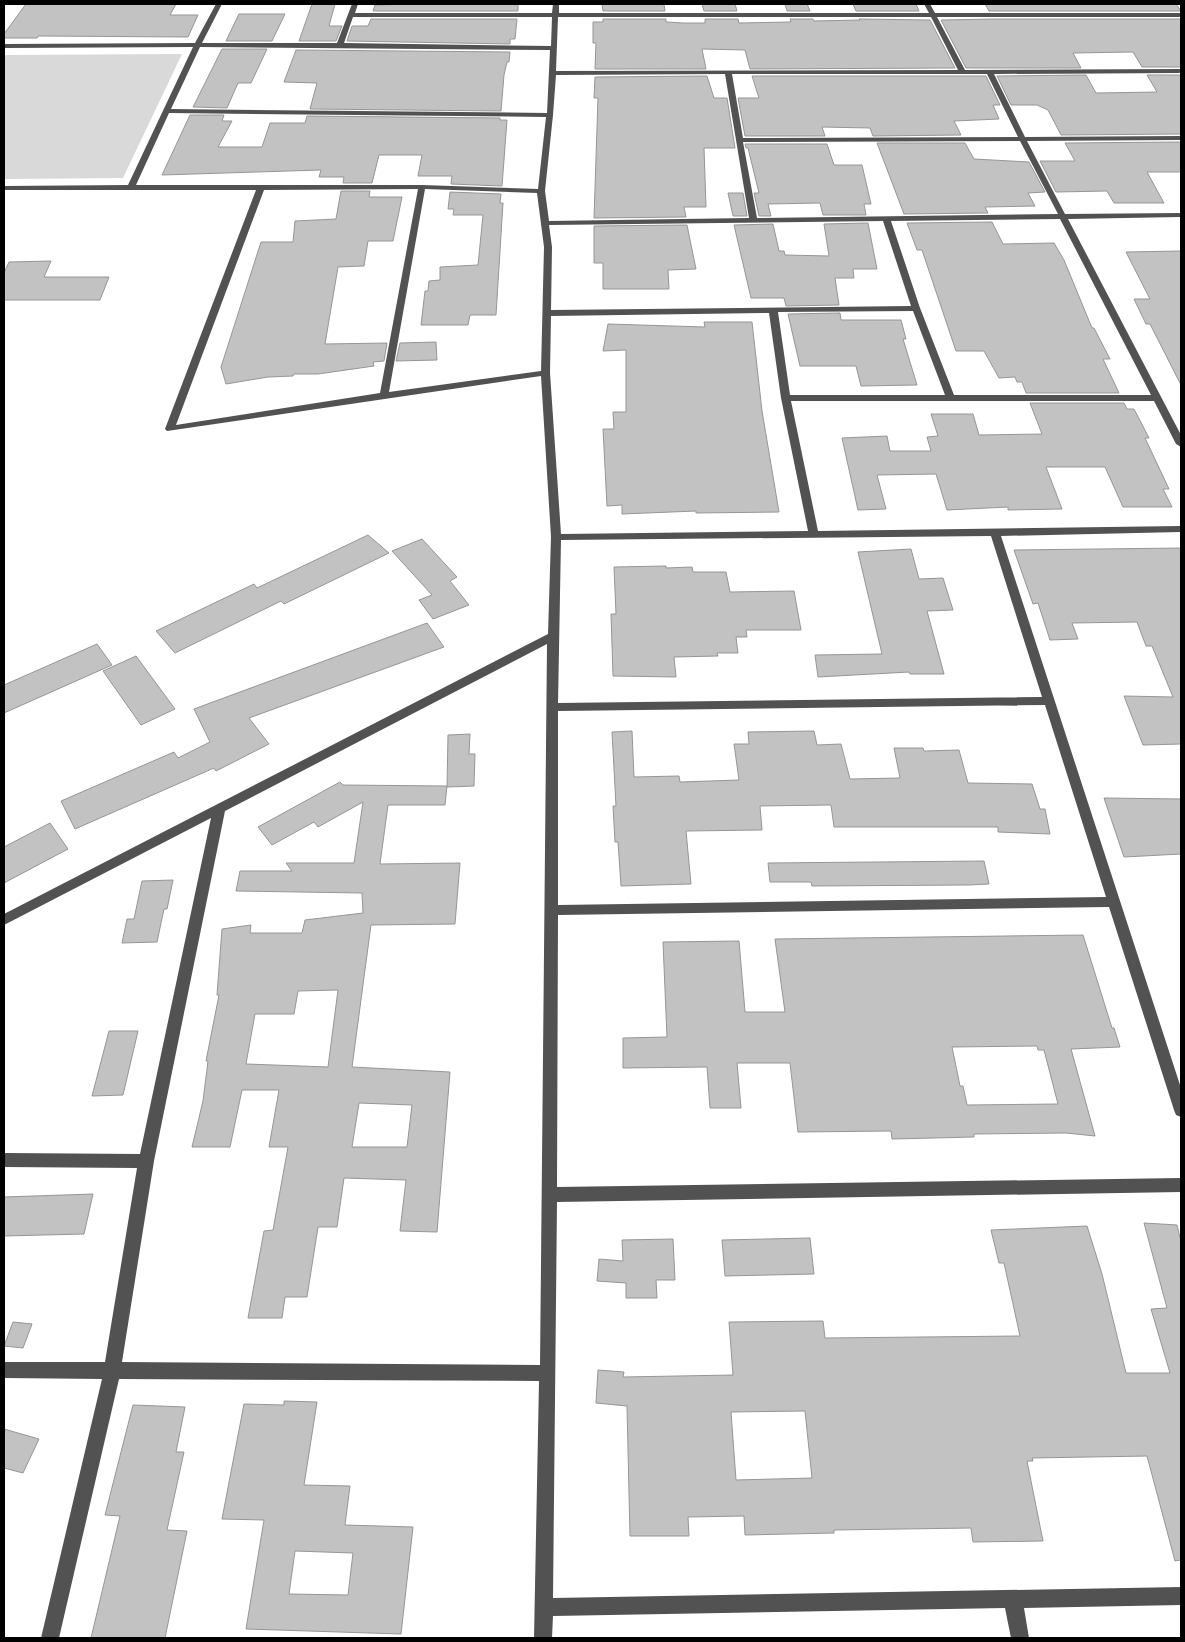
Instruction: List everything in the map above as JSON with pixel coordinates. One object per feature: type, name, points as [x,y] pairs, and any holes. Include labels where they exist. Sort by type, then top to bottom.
[{"type":"street","points":[[131,187],[197,46],[219,4]]},
{"type":"street","points":[[340,45],[355,4]]},
{"type":"street","points":[[927,4],[963,72]]},
{"type":"street","points":[[352,15],[556,9],[932,16],[1181,15]]},
{"type":"street","points":[[543,1638],[548,1373],[553,636],[556,537],[545,373],[548,247],[541,191],[550,115],[556,9]]},
{"type":"street","points":[[4,46],[340,45],[553,48]]},
{"type":"street","points":[[553,73],[1181,71]]},
{"type":"street","points":[[990,72],[1022,138],[1181,444]]},
{"type":"street","points":[[728,73],[753,220]]},
{"type":"street","points":[[167,110],[550,115]]},
{"type":"street","points":[[739,140],[1181,138]]},
{"type":"street","points":[[261,187],[170,429],[384,394],[545,373]]},
{"type":"street","points":[[4,188],[422,187],[541,191]]},
{"type":"street","points":[[384,394],[422,187]]},
{"type":"street","points":[[545,223],[1181,215]]},
{"type":"street","points":[[886,219],[916,308],[951,399]]},
{"type":"street","points":[[547,313],[916,308]]},
{"type":"street","points":[[773,309],[786,398],[814,535]]},
{"type":"street","points":[[786,398],[1156,398]]},
{"type":"street","points":[[556,537],[996,533],[1181,529]]},
{"type":"street","points":[[996,533],[1181,1110]]},
{"type":"street","points":[[4,920],[553,636]]},
{"type":"street","points":[[554,707],[1050,701]]},
{"type":"street","points":[[50,1638],[112,1371],[146,1161],[220,807]]},
{"type":"street","points":[[552,910],[1114,902]]},
{"type":"street","points":[[4,1160],[146,1161]]},
{"type":"street","points":[[548,1195],[1181,1185]]},
{"type":"street","points":[[4,1370],[548,1373]]},
{"type":"street","points":[[543,1607],[1181,1596]]},
{"type":"street","points":[[1013,1599],[1020,1638]]},
{"type":"shaded area","points":[[182,54],[123,178],[4,179],[4,55]]},
{"type":"building","points":[[26,4],[176,4],[170,15],[198,15],[188,37],[38,36],[37,38],[4,38],[4,34]]},
{"type":"building","points":[[312,4],[335,4],[329,26],[342,26],[336,41],[299,41]]},
{"type":"building","points":[[518,4],[518,11],[373,11],[375,5]]},
{"type":"building","points":[[602,4],[664,4],[665,11],[603,11]]},
{"type":"building","points":[[702,4],[735,4],[737,11],[704,11]]},
{"type":"building","points":[[785,4],[807,4],[810,11],[787,11]]},
{"type":"building","points":[[853,4],[916,4],[919,11],[856,11]]},
{"type":"building","points":[[985,4],[1176,4],[1181,11],[989,11]]},
{"type":"building","points":[[239,14],[285,14],[272,41],[226,41]]},
{"type":"building","points":[[371,19],[517,19],[515,39],[510,39],[510,44],[347,41],[352,26],[368,26]]},
{"type":"building","points":[[603,19],[666,19],[666,22],[683,23],[705,23],[705,19],[738,19],[739,23],[791,22],[790,19],[813,19],[814,21],[859,19],[930,20],[955,68],[750,69],[745,50],[702,49],[706,69],[595,69],[596,43],[593,43],[593,22],[603,22]]},
{"type":"building","points":[[1181,19],[1181,67],[1142,67],[1133,52],[1073,53],[1081,68],[966,68],[941,20]]},
{"type":"building","points":[[222,49],[267,49],[251,83],[238,83],[227,108],[193,107]]},
{"type":"building","points":[[296,50],[510,52],[509,62],[507,62],[504,75],[501,111],[310,109],[317,83],[284,82]]},
{"type":"building","points":[[1086,75],[1096,93],[1157,92],[1147,75],[1181,75],[1181,134],[1061,135],[1048,110],[1037,105],[1011,105],[997,76]]},
{"type":"building","points":[[707,76],[714,98],[727,98],[735,148],[704,148],[706,207],[684,207],[686,217],[594,218],[598,98],[594,98],[595,77]]},
{"type":"building","points":[[752,76],[986,76],[1000,105],[993,105],[999,119],[954,121],[961,135],[873,136],[870,128],[822,127],[825,136],[745,136],[738,98],[759,98]]},
{"type":"building","points":[[190,115],[224,115],[222,121],[232,121],[218,147],[262,147],[270,123],[305,123],[307,116],[500,118],[500,120],[507,120],[502,186],[451,184],[452,176],[418,176],[422,155],[379,155],[372,183],[343,183],[344,177],[319,177],[321,170],[162,175]]},
{"type":"building","points":[[1181,142],[1181,172],[1147,172],[1164,203],[1114,203],[1107,191],[1056,192],[1040,161],[1075,161],[1065,143]]},
{"type":"building","points":[[877,143],[965,143],[974,159],[1029,162],[1045,192],[1028,193],[1035,206],[985,207],[988,213],[904,214]]},
{"type":"building","points":[[745,144],[827,144],[834,165],[862,165],[871,204],[864,204],[866,215],[823,215],[820,203],[768,204],[771,216],[759,216],[754,193],[759,193],[748,148],[746,148]]},
{"type":"building","points":[[341,191],[370,191],[369,197],[402,197],[393,241],[368,241],[364,266],[338,267],[325,344],[387,343],[384,361],[373,362],[374,366],[318,374],[268,377],[226,384],[221,367],[261,242],[293,242],[295,221],[336,219]]},
{"type":"building","points":[[450,192],[501,194],[500,203],[503,203],[496,315],[470,315],[468,325],[421,325],[425,291],[428,291],[429,281],[440,280],[440,267],[478,265],[483,215],[453,215],[454,209],[448,209]]},
{"type":"building","points":[[728,193],[743,193],[747,216],[733,216]]},
{"type":"building","points":[[992,222],[1003,244],[1054,243],[1064,260],[1092,328],[1094,328],[1110,359],[1103,359],[1119,393],[1026,393],[1022,382],[1017,382],[1015,377],[999,378],[984,351],[956,351],[922,250],[917,250],[907,223]]},
{"type":"building","points":[[868,223],[877,269],[853,269],[854,278],[835,278],[839,305],[786,306],[784,298],[751,298],[734,225],[773,224],[779,251],[784,251],[785,255],[829,256],[824,224]]},
{"type":"building","points":[[687,225],[696,269],[668,270],[669,289],[603,289],[603,263],[594,263],[594,226]]},
{"type":"building","points":[[1181,251],[1181,385],[1150,324],[1146,324],[1134,299],[1150,299],[1126,252]]},
{"type":"building","points":[[51,261],[44,277],[109,277],[100,300],[4,300],[4,273],[9,262]]},
{"type":"building","points":[[840,313],[841,320],[901,320],[906,339],[903,339],[917,385],[861,386],[856,366],[800,366],[788,314]]},
{"type":"building","points":[[704,322],[752,322],[762,411],[779,512],[696,513],[696,511],[622,514],[622,505],[607,506],[603,429],[614,429],[613,412],[626,412],[626,350],[603,351],[608,324],[705,327]]},
{"type":"building","points":[[436,342],[437,360],[396,361],[400,343]]},
{"type":"building","points":[[1030,403],[1124,403],[1127,409],[1134,409],[1149,438],[1145,438],[1169,489],[1163,489],[1172,507],[1123,507],[1105,467],[1046,467],[1062,509],[1008,510],[1008,507],[947,510],[936,474],[877,475],[886,509],[858,510],[842,438],[887,436],[890,451],[931,451],[927,437],[938,436],[931,414],[973,414],[979,435],[1042,434]]},
{"type":"building","points":[[368,535],[389,553],[284,604],[281,601],[175,653],[156,631],[254,584],[257,588]]},
{"type":"building","points":[[422,539],[457,577],[450,581],[469,605],[433,619],[419,600],[432,595],[392,551]]},
{"type":"building","points":[[1181,548],[1181,744],[1143,745],[1124,696],[1173,697],[1152,646],[1146,646],[1137,622],[1072,623],[1078,639],[1050,640],[1038,603],[1033,604],[1014,550]]},
{"type":"building","points":[[911,549],[919,579],[943,578],[953,610],[927,611],[944,674],[910,674],[909,672],[818,677],[815,655],[882,654],[858,552]]},
{"type":"building","points":[[666,566],[666,568],[692,567],[693,572],[726,572],[730,592],[794,591],[801,630],[746,630],[747,637],[736,637],[738,653],[717,653],[718,656],[674,657],[676,677],[613,676],[611,614],[616,614],[614,567]]},
{"type":"building","points":[[427,623],[444,647],[249,718],[269,744],[216,771],[214,768],[75,829],[61,801],[174,752],[178,758],[210,742],[194,709]]},
{"type":"building","points":[[97,644],[112,665],[4,713],[4,685]]},
{"type":"building","points":[[136,656],[175,709],[141,725],[103,671]]},
{"type":"building","points":[[632,731],[634,777],[679,776],[680,782],[739,780],[734,744],[749,744],[748,732],[814,731],[817,745],[841,744],[850,779],[900,778],[894,748],[923,748],[924,751],[959,750],[968,783],[1032,784],[1040,809],[1045,809],[1050,834],[998,832],[998,827],[834,827],[831,805],[760,806],[762,830],[686,831],[691,884],[621,886],[618,842],[615,842],[613,806],[616,806],[612,732]]},
{"type":"building","points":[[470,734],[469,754],[475,754],[474,786],[447,787],[448,735]]},
{"type":"building","points":[[340,782],[343,785],[447,786],[445,805],[388,805],[380,864],[460,863],[455,924],[371,925],[352,1067],[450,1072],[437,1232],[400,1231],[406,1180],[344,1178],[337,1227],[318,1227],[307,1297],[285,1297],[282,1318],[248,1318],[264,1231],[273,1230],[288,1147],[269,1147],[279,1090],[242,1090],[230,1147],[192,1147],[203,1101],[208,1061],[206,1061],[219,995],[217,995],[222,929],[251,925],[250,933],[302,933],[305,920],[363,913],[362,893],[236,891],[240,871],[292,871],[286,863],[354,863],[363,802],[318,827],[314,822],[272,845],[258,827]],"holes":[[[338,990],[328,1067],[246,1064],[255,1014],[294,1014],[298,991]],[[359,1103],[412,1105],[407,1147],[352,1147]]]},
{"type":"building","points":[[1104,798],[1181,799],[1181,854],[1124,857]]},
{"type":"building","points":[[50,823],[68,849],[4,883],[4,847]]},
{"type":"building","points":[[984,861],[989,884],[969,885],[812,886],[811,882],[770,882],[768,863]]},
{"type":"building","points":[[173,880],[157,942],[122,943],[127,919],[134,919],[142,881]]},
{"type":"building","points":[[1083,935],[1112,1028],[1114,1028],[1120,1047],[1071,1049],[1095,1136],[1066,1133],[974,1134],[974,1137],[892,1139],[891,1131],[798,1132],[790,1063],[737,1063],[741,1108],[710,1108],[707,1067],[623,1068],[623,1038],[667,1037],[663,942],[739,941],[745,1012],[785,1012],[775,939]],"holes":[[[1037,1046],[1038,1050],[1044,1050],[1058,1104],[967,1105],[963,1086],[960,1086],[952,1047]]]},
{"type":"building","points":[[109,1031],[138,1031],[123,1095],[92,1096]]},
{"type":"building","points":[[93,1194],[84,1234],[4,1236],[4,1197]]},
{"type":"building","points":[[1144,1223],[1177,1225],[1181,1242],[1181,1560],[1175,1561],[1147,1456],[1032,1458],[1033,1461],[1027,1461],[1043,1541],[973,1542],[971,1528],[834,1530],[834,1533],[745,1535],[744,1516],[688,1517],[689,1536],[630,1536],[627,1406],[596,1403],[598,1370],[624,1372],[623,1377],[733,1375],[729,1322],[823,1321],[825,1338],[1020,1336],[1004,1263],[999,1263],[991,1230],[1087,1226],[1102,1274],[1126,1373],[1170,1373],[1151,1309],[1167,1308]],"holes":[[[805,1411],[812,1478],[736,1480],[731,1412]]]},
{"type":"building","points":[[810,1238],[814,1274],[725,1276],[722,1240]]},
{"type":"building","points":[[673,1239],[675,1280],[656,1280],[657,1298],[626,1298],[626,1283],[597,1281],[599,1259],[623,1261],[622,1240]]},
{"type":"building","points":[[13,1322],[32,1324],[23,1348],[4,1346]]},
{"type":"building","points":[[284,1401],[317,1402],[304,1485],[350,1486],[345,1525],[413,1527],[401,1634],[246,1629],[264,1520],[222,1519],[244,1404],[284,1405]],"holes":[[[295,1551],[353,1553],[348,1595],[289,1594]]]},
{"type":"building","points":[[133,1405],[185,1407],[176,1452],[184,1452],[167,1530],[187,1531],[165,1638],[91,1638],[120,1516],[105,1515]]},
{"type":"building","points":[[4,1429],[39,1439],[23,1473],[4,1468]]}]
